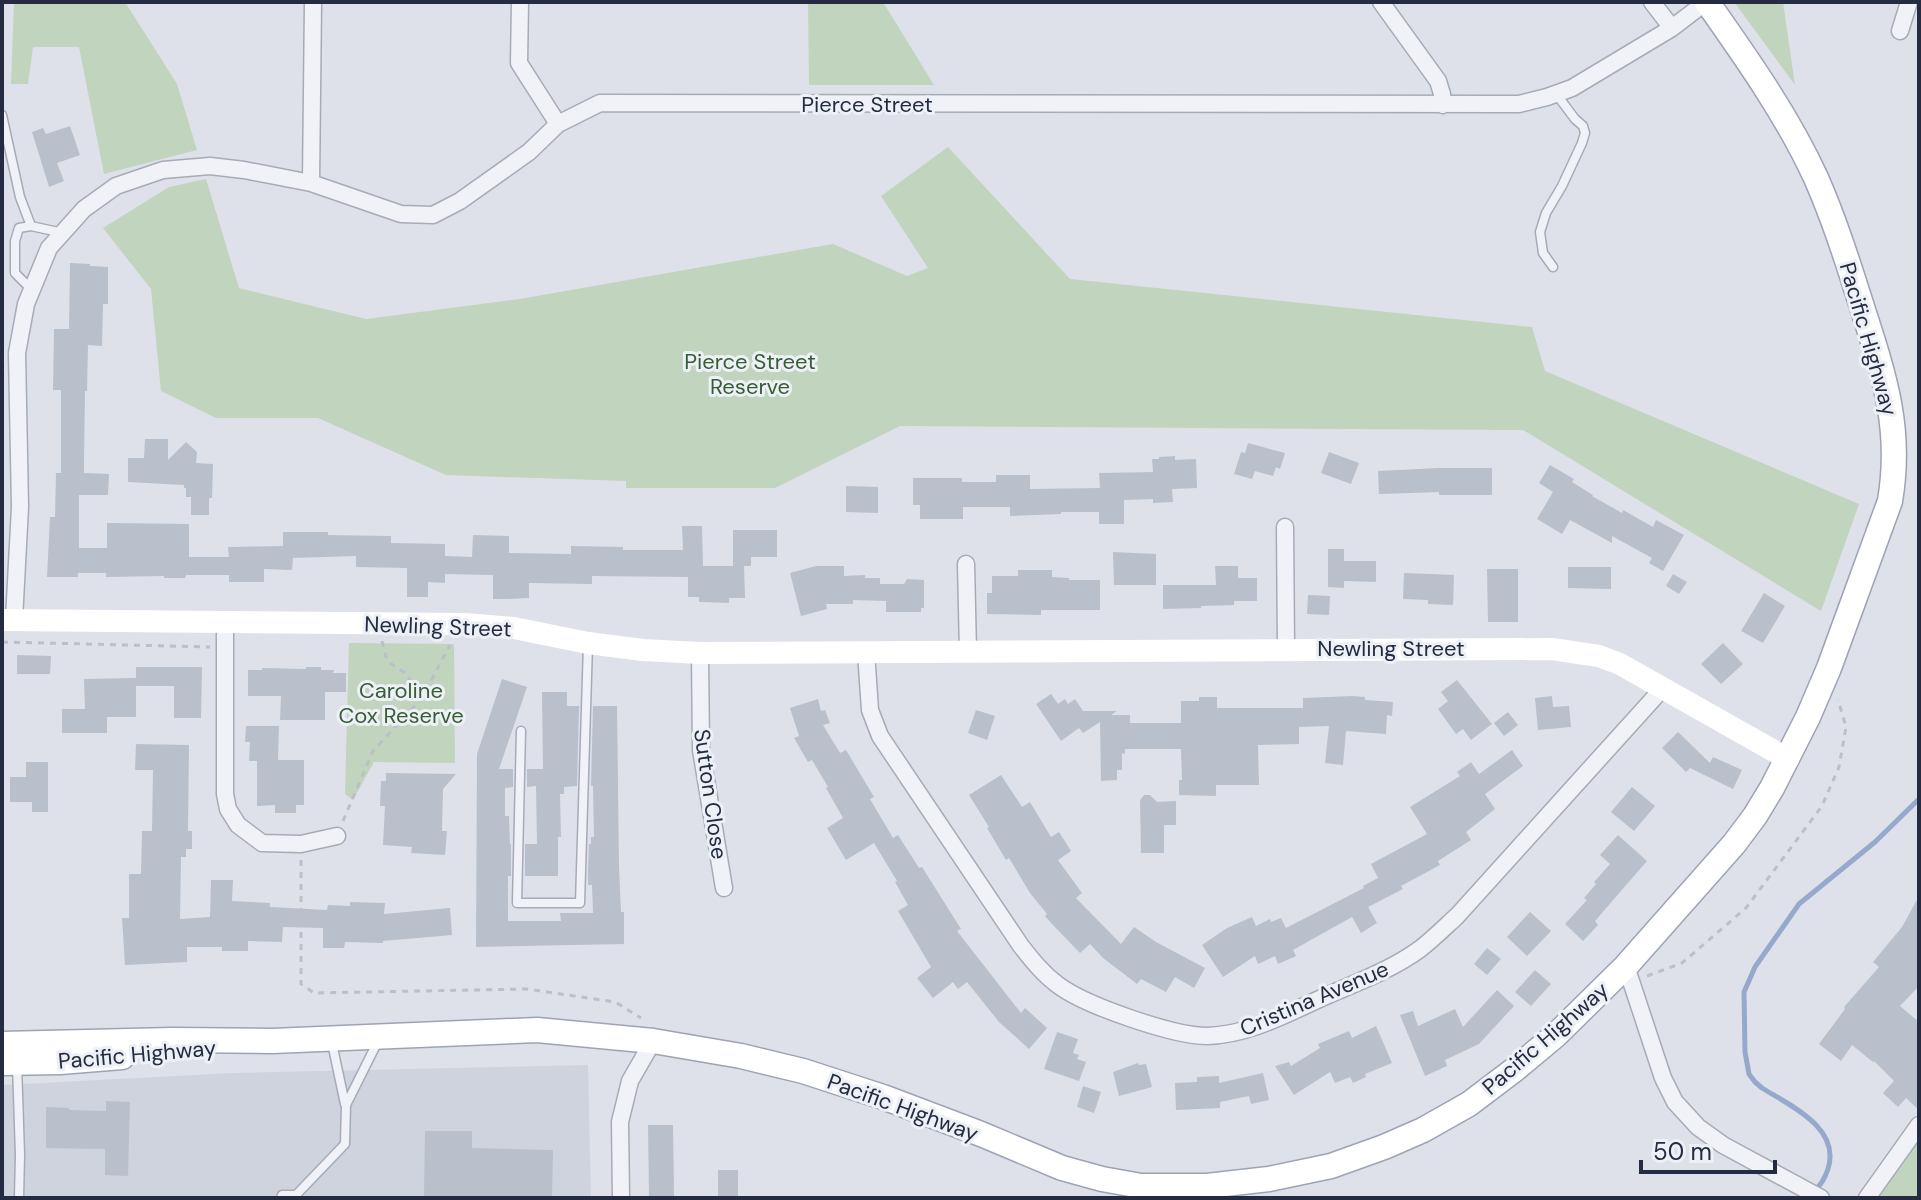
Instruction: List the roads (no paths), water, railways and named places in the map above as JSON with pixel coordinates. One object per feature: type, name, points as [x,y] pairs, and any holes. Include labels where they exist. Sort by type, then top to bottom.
[{"type":"main road","name":"Pacific Highway","points":[[9,1054],[84,1061],[272,1041],[537,1030],[653,1041],[741,1056],[803,1071],[883,1097],[1062,1168],[1141,1186],[1207,1186],[1269,1179],[1331,1166],[1423,1130],[1469,1104],[1629,974],[1755,816],[1788,759],[1829,668],[1890,501],[1895,459],[1892,413],[1840,238],[1815,177],[1777,106],[1706,2]]},
{"type":"street","points":[[311,183],[313,2]]},
{"type":"street","points":[[520,2],[519,63],[558,124]]},
{"type":"street","points":[[1381,2],[1438,81],[1443,105]]},
{"type":"street","points":[[1652,2],[1672,28]]},
{"type":"street","name":"Pierce Street","points":[[8,620],[20,507],[17,353],[26,304],[49,248],[84,209],[116,186],[163,170],[210,166],[311,183],[401,214],[433,215],[460,201],[529,152],[558,124],[600,103],[1519,104],[1572,88],[1672,28],[1706,2]]},
{"type":"street","points":[[1900,31],[1909,2]]},
{"type":"street","points":[[1285,527],[1286,649]]},
{"type":"street","points":[[966,564],[968,652]]},
{"type":"street","name":"Newling Street","points":[[8,620],[466,624],[514,628],[643,650],[700,653],[1552,649],[1599,656],[1620,664],[1788,759]]},
{"type":"street","points":[[225,622],[225,794],[228,809],[238,825],[262,843],[301,844],[337,836]]},
{"type":"street","name":"Cristina Avenue","points":[[866,652],[870,710],[880,736],[1021,946],[1039,968],[1059,986],[1104,1009],[1185,1034],[1205,1036],[1262,1024],[1396,964],[1419,950],[1457,916],[1663,688]]},
{"type":"street","name":"Sutton Close","points":[[700,653],[701,750],[724,888]]},
{"type":"street","points":[[1629,974],[1663,1078],[1675,1102],[1698,1127],[1723,1145],[1821,1198]]},
{"type":"street","points":[[621,1198],[620,1122],[630,1081],[653,1041]]},
{"type":"street","points":[[1867,1198],[1919,1125]]},
{"type":"lane","points":[[1553,267],[1543,253],[1540,232],[1546,213],[1562,186],[1585,133],[1583,126],[1556,94]]},
{"type":"lane","points":[[2,115],[20,197],[31,226]]},
{"type":"lane","points":[[32,289],[15,273],[15,241],[19,228],[31,226],[63,233]]},
{"type":"lane","points":[[521,731],[517,903],[580,903],[588,643]]},
{"type":"lane","points":[[346,1105],[380,1037]]},
{"type":"lane","points":[[281,1198],[282,1195],[296,1195],[345,1144],[346,1105],[331,1039]]},
{"type":"lane","points":[[9,1054],[20,1155],[19,1198]]},
{"type":"waterway","points":[[1815,1190],[1828,1169],[1830,1154],[1827,1142],[1811,1120],[1762,1088],[1749,1074],[1745,1052],[1744,992],[1755,967],[1799,904],[1875,842],[1919,799]]},
{"type":"park label","name":"Pierce Street Reserve","points":[[750,374]]},
{"type":"park label","name":"Caroline Cox Reserve","points":[[401,702]]}]
